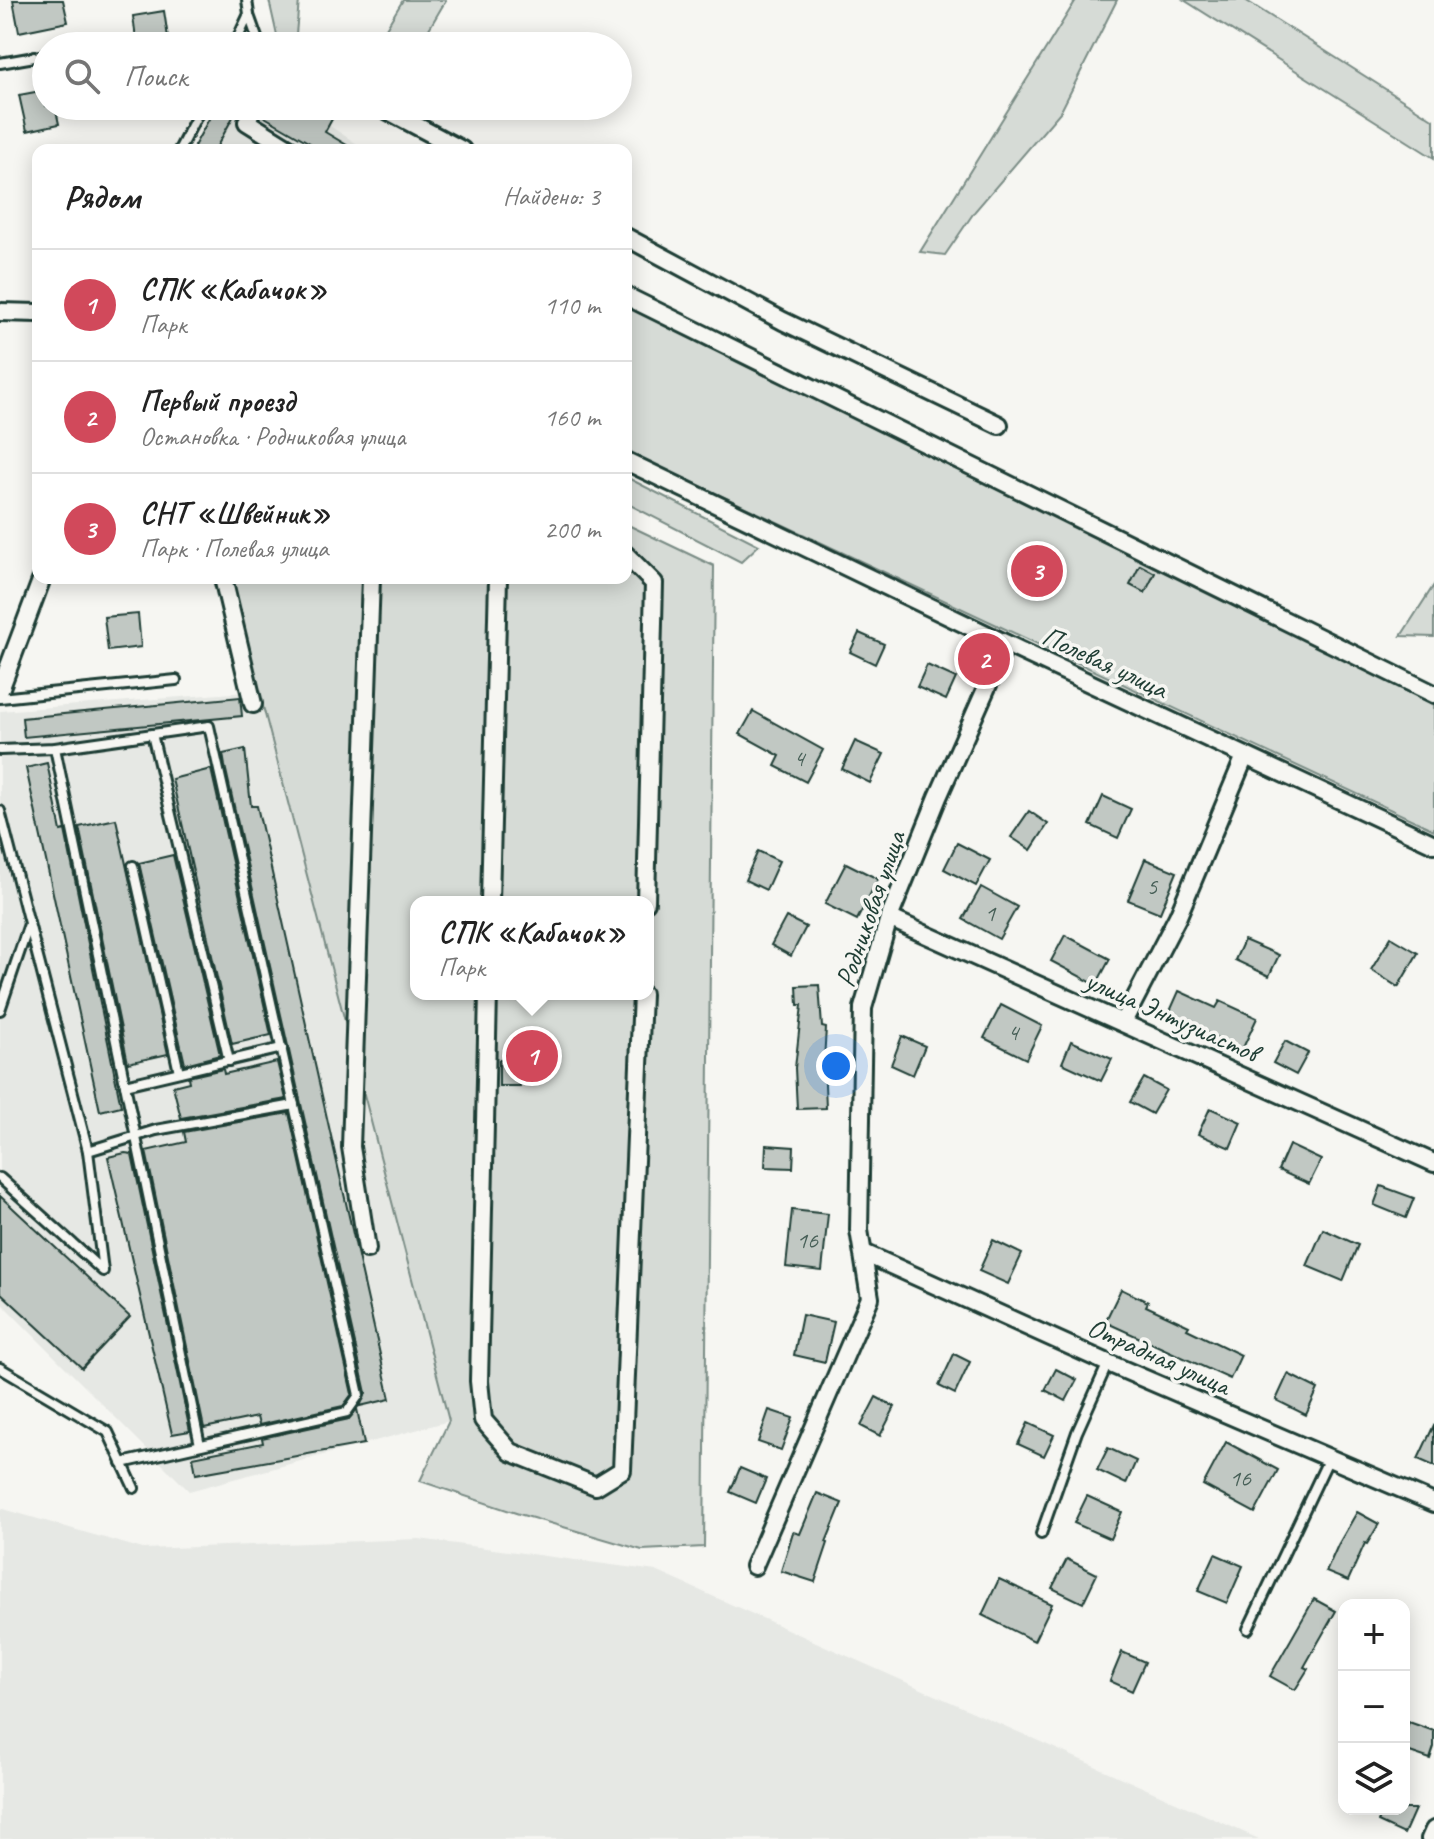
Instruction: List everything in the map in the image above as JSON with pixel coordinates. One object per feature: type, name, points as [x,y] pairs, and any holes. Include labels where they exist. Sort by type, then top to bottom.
[{"type":"street","points":[[248,120],[282,144]]},
{"type":"street","points":[[405,120],[451,144]]},
{"type":"street","points":[[632,240],[783,321],[999,425]]},
{"type":"street","points":[[632,299],[1434,694]]},
{"type":"street","points":[[0,312],[32,313]]},
{"type":"street","name":"Полевая улица","points":[[632,464],[1006,644],[1434,844]]},
{"type":"street","points":[[632,561],[654,583],[646,896]]},
{"type":"street","points":[[0,690],[40,584]]},
{"type":"street","points":[[224,584],[253,704]]},
{"type":"street","points":[[367,1249],[351,1147],[371,584]]},
{"type":"street","points":[[490,896],[498,584]]},
{"type":"street","name":"Родниковая улица","points":[[754,1566],[870,1298],[859,1230],[863,1008],[889,918],[938,797],[1006,644]]},
{"type":"street","points":[[1123,1022],[1178,916],[1245,756]]},
{"type":"street","name":"улица Энтузиастов","points":[[889,918],[1434,1163]]},
{"type":"street","points":[[488,1000],[479,1381],[483,1420],[511,1452],[596,1486],[622,1470],[642,1000]]},
{"type":"street","name":"Отрадная улица","points":[[864,1253],[1108,1363],[1434,1503]]},
{"type":"street","points":[[1430,1839],[1434,1830]]},
{"type":"lane","points":[[247,0],[255,32]]},
{"type":"lane","points":[[241,32],[249,14]]},
{"type":"lane","points":[[0,63],[32,57]]},
{"type":"lane","points":[[182,144],[195,120]]},
{"type":"lane","points":[[0,698],[176,680]]},
{"type":"lane","points":[[0,750],[55,748],[209,726],[359,1395],[347,1412],[122,1463]]},
{"type":"lane","points":[[152,734],[229,1061]]},
{"type":"lane","points":[[55,748],[200,1445]]},
{"type":"lane","points":[[0,811],[88,1151],[103,1271],[0,1178]]},
{"type":"lane","points":[[0,834],[3,824]]},
{"type":"lane","points":[[133,866],[179,1072]]},
{"type":"lane","points":[[0,1010],[29,923]]},
{"type":"lane","points":[[125,1085],[282,1048]]},
{"type":"lane","points":[[88,1151],[156,1130],[294,1105]]},
{"type":"lane","points":[[1041,1534],[1077,1432],[1108,1363]]},
{"type":"lane","points":[[0,1368],[108,1432],[134,1488]]},
{"type":"lane","points":[[1248,1629],[1329,1458]]},
{"type":"shaded area","points":[[269,0],[299,0],[296,32],[276,32]]},
{"type":"shaded area","points":[[403,0],[446,0],[427,32],[384,32]]},
{"type":"shaded area","points":[[1076,0],[1117,0],[1061,111],[975,211],[945,255],[920,252]]},
{"type":"shaded area","points":[[1184,0],[1245,0],[1434,120],[1434,158]]},
{"type":"shaded area","points":[[210,120],[321,120],[357,144],[198,144]]},
{"type":"shaded area","points":[[632,295],[1434,692],[1434,830],[632,454]]},
{"type":"shaded area","points":[[632,480],[759,545],[741,562],[632,506]]},
{"type":"shaded area","points":[[632,527],[714,566],[704,1547],[642,1550],[420,1481],[449,1421],[259,691],[227,584],[632,584]]},
{"type":"shaded area","points":[[1434,585],[1434,637],[1401,636]]},
{"type":"shaded area","points":[[259,691],[449,1421],[189,1491],[0,1302],[0,711]]},
{"type":"shaded area","points":[[0,1508],[143,1549],[419,1539],[656,1571],[1259,1839],[0,1839]]},
{"type":"building","points":[[13,0],[63,0],[68,22],[19,32]]},
{"type":"building","points":[[164,11],[167,32],[135,32],[133,16]]},
{"type":"building","points":[[32,93],[32,120],[58,120],[59,124],[27,131],[19,95]]},
{"type":"building","points":[[208,120],[231,120],[218,144],[195,144]]},
{"type":"building","points":[[270,120],[331,120],[325,132],[345,144],[312,144]]},
{"type":"building","points":[[1140,565],[1155,573],[1145,593],[1130,585]]},
{"type":"building","points":[[138,614],[141,647],[108,651],[104,617]]},
{"type":"building","points":[[859,633],[884,644],[875,664],[850,652]]},
{"type":"building","points":[[927,665],[956,678],[946,700],[917,687]]},
{"type":"building","points":[[240,697],[242,716],[24,737],[22,718]]},
{"type":"building","points":[[753,711],[823,750],[806,782],[775,766],[780,756],[740,734]]},
{"type":"building","points":[[855,741],[884,754],[870,783],[842,769]]},
{"type":"building","points":[[245,749],[251,806],[257,806],[390,1399],[360,1406],[366,1393],[225,766],[223,754]]},
{"type":"building","points":[[47,763],[61,831],[65,830],[121,1106],[100,1111],[26,768]]},
{"type":"building","points":[[211,769],[271,1035],[232,1044],[172,779]]},
{"type":"building","points":[[1103,796],[1131,809],[1118,838],[1090,825]]},
{"type":"building","points":[[1029,811],[1048,824],[1031,850],[1011,837]]},
{"type":"building","points":[[116,819],[168,1054],[128,1063],[79,827]]},
{"type":"building","points":[[957,843],[990,860],[976,886],[944,869]]},
{"type":"building","points":[[758,851],[779,861],[766,890],[745,880]]},
{"type":"building","points":[[173,855],[220,1055],[185,1064],[139,863]]},
{"type":"building","points":[[1145,859],[1177,872],[1160,913],[1128,900]]},
{"type":"building","points":[[846,863],[878,879],[857,920],[825,904]]},
{"type":"building","points":[[981,887],[1017,907],[999,939],[963,919]]},
{"type":"building","points":[[786,917],[806,927],[791,956],[771,945]]},
{"type":"building","points":[[1065,935],[1110,959],[1096,985],[1051,961]]},
{"type":"building","points":[[1391,937],[1418,953],[1398,987],[1371,970]]},
{"type":"building","points":[[1244,940],[1279,955],[1269,976],[1235,960]]},
{"type":"building","points":[[819,985],[822,1027],[826,1028],[826,1108],[797,1109],[795,1068],[802,1005],[798,1005],[797,986]]},
{"type":"building","points":[[1179,991],[1216,1008],[1220,1001],[1257,1018],[1242,1050],[1167,1018]]},
{"type":"building","points":[[1001,1005],[1042,1026],[1026,1059],[984,1038]]},
{"type":"building","points":[[902,1036],[925,1046],[913,1075],[891,1065]]},
{"type":"building","points":[[1071,1041],[1112,1059],[1101,1081],[1062,1063]]},
{"type":"building","points":[[1285,1041],[1308,1053],[1296,1075],[1273,1063]]},
{"type":"building","points":[[499,1060],[520,1060],[520,1086],[499,1086]]},
{"type":"building","points":[[277,1062],[286,1099],[181,1118],[173,1086],[189,1082],[188,1077],[223,1069],[224,1074]]},
{"type":"building","points":[[1144,1078],[1166,1090],[1152,1114],[1130,1102]]},
{"type":"building","points":[[1210,1108],[1241,1122],[1230,1148],[1198,1134]]},
{"type":"building","points":[[289,1113],[352,1394],[343,1406],[259,1425],[257,1417],[204,1428],[146,1151],[186,1142],[184,1132]]},
{"type":"building","points":[[766,1145],[794,1147],[793,1168],[765,1167]]},
{"type":"building","points":[[1289,1145],[1321,1160],[1309,1184],[1278,1170]]},
{"type":"building","points":[[132,1154],[190,1431],[172,1434],[108,1157]]},
{"type":"building","points":[[1381,1186],[1414,1198],[1406,1218],[1374,1205]]},
{"type":"building","points":[[0,1196],[130,1317],[82,1368],[0,1292]]},
{"type":"building","points":[[792,1210],[828,1214],[822,1271],[786,1267]]},
{"type":"building","points":[[1323,1229],[1358,1245],[1343,1281],[1307,1266]]},
{"type":"building","points":[[993,1240],[1022,1254],[1008,1284],[979,1271]]},
{"type":"building","points":[[1121,1289],[1148,1302],[1146,1306],[1189,1326],[1187,1329],[1241,1355],[1230,1379],[1105,1322]]},
{"type":"building","points":[[802,1315],[834,1322],[825,1362],[794,1355]]},
{"type":"building","points":[[954,1354],[970,1362],[955,1394],[939,1386]]},
{"type":"building","points":[[1056,1369],[1077,1380],[1066,1401],[1045,1390]]},
{"type":"building","points":[[1288,1374],[1318,1389],[1306,1415],[1276,1400]]},
{"type":"building","points":[[876,1397],[895,1407],[880,1436],[861,1426]]},
{"type":"building","points":[[357,1409],[364,1444],[196,1474],[193,1457],[263,1443],[262,1438],[349,1419]]},
{"type":"building","points":[[769,1410],[793,1418],[781,1450],[758,1442]]},
{"type":"building","points":[[1028,1423],[1054,1435],[1044,1456],[1018,1444]]},
{"type":"building","points":[[1434,1425],[1434,1466],[1418,1459]]},
{"type":"building","points":[[1226,1442],[1278,1470],[1255,1513],[1203,1485]]},
{"type":"building","points":[[1108,1448],[1136,1461],[1126,1484],[1097,1470]]},
{"type":"building","points":[[740,1468],[766,1479],[756,1503],[730,1492]]},
{"type":"building","points":[[817,1493],[842,1503],[826,1542],[815,1582],[781,1571],[793,1532],[800,1534]]},
{"type":"building","points":[[1087,1496],[1122,1512],[1110,1539],[1074,1523]]},
{"type":"building","points":[[1357,1512],[1379,1524],[1365,1543],[1348,1581],[1326,1572]]},
{"type":"building","points":[[1215,1554],[1243,1566],[1227,1603],[1198,1591]]},
{"type":"building","points":[[1067,1559],[1097,1574],[1083,1603],[1052,1588]]},
{"type":"building","points":[[999,1579],[1052,1604],[1034,1641],[982,1615]]},
{"type":"building","points":[[1314,1599],[1336,1611],[1304,1667],[1308,1669],[1295,1690],[1270,1676]]},
{"type":"building","points":[[1122,1652],[1145,1662],[1132,1691],[1110,1681]]},
{"type":"building","points":[[1410,1722],[1434,1731],[1430,1759],[1410,1752]]},
{"type":"building","points":[[1410,1809],[1415,1809],[1404,1834],[1378,1822],[1381,1815],[1410,1815]]},
{"type":"place","name":"СНТ «Швейник»","points":[[1037,571]]},
{"type":"place","name":"Первый проезд","points":[[984,659]]},
{"type":"place","name":"СПК «Кабачок»","points":[[532,1056]]}]
